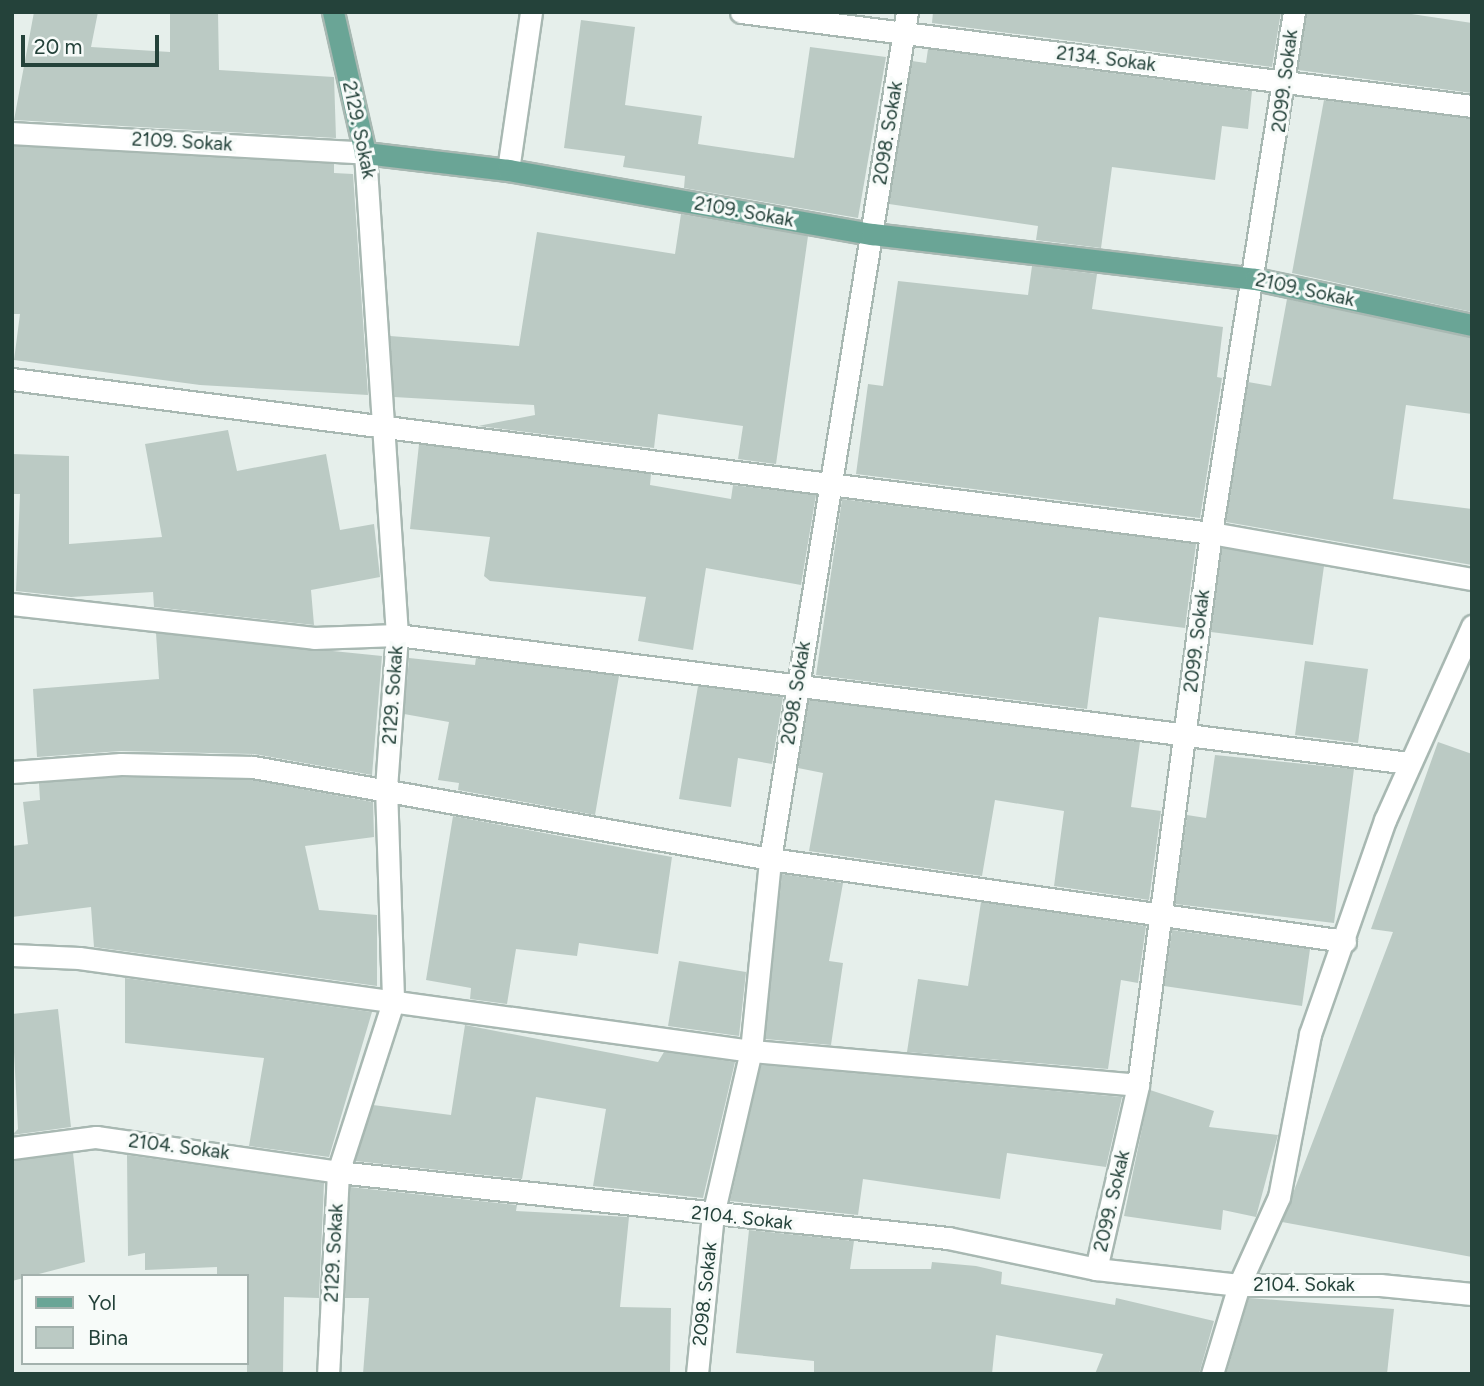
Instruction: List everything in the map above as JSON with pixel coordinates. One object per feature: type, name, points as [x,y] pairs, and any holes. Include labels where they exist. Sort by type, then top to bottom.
[{"type":"main road","name":"2129. Sokak","points":[[334,12],[365,153]]},
{"type":"main road","name":"2109. Sokak","points":[[365,153],[508,170],[872,234],[1255,279],[1472,325]]},
{"type":"street","points":[[508,170],[531,12]]},
{"type":"street","name":"2134. Sokak","points":[[741,12],[904,35],[1287,80],[1472,106]]},
{"type":"street","name":"2098. Sokak","points":[[697,1374],[713,1215],[751,1051],[769,859],[828,482],[872,234],[907,12]]},
{"type":"street","name":"2099. Sokak","points":[[1097,1269],[1138,1085],[1158,913],[1186,733],[1211,533],[1287,80],[1294,12]]},
{"type":"street","name":"2109. Sokak","points":[[12,133],[365,153]]},
{"type":"street","name":"2129. Sokak","points":[[328,1374],[338,1172],[393,1002],[386,787],[397,635],[365,153]]},
{"type":"street","points":[[12,379],[1211,533],[1472,579]]},
{"type":"street","points":[[12,604],[314,638],[397,635],[1409,763]]},
{"type":"street","points":[[1212,1374],[1239,1284],[1279,1197],[1310,1034],[1409,763],[1472,626]]},
{"type":"street","points":[[12,772],[121,764],[253,767],[386,787],[769,859],[1345,942]]},
{"type":"street","points":[[12,955],[79,958],[751,1051],[1138,1085]]},
{"type":"street","name":"2104. Sokak","points":[[12,1148],[96,1137],[338,1172],[713,1215],[947,1238],[1097,1269],[1239,1284],[1380,1285],[1472,1294]]},
{"type":"building","points":[[34,12],[98,12],[91,47],[170,52],[170,12],[218,12],[219,70],[334,77],[336,138],[14,120]]},
{"type":"building","points":[[933,12],[1281,12],[1272,67],[932,23]]},
{"type":"building","points":[[1307,12],[1398,12],[1472,23],[1472,93],[1298,70]]},
{"type":"building","points":[[581,20],[635,27],[625,105],[702,116],[698,144],[794,158],[810,47],[886,57],[858,218],[684,188],[685,176],[623,167],[625,156],[564,148]]},
{"type":"building","points":[[928,49],[1252,91],[1248,129],[1222,126],[1215,180],[1112,167],[1101,248],[1036,240],[1038,226],[889,204],[912,61],[926,63]]},
{"type":"building","points":[[1324,100],[1472,119],[1472,312],[1292,273]]},
{"type":"building","points":[[12,146],[334,164],[334,173],[353,174],[368,395],[200,385],[14,360],[20,314],[12,314]]},
{"type":"building","points":[[681,214],[808,236],[776,464],[738,459],[743,426],[658,414],[654,448],[478,426],[535,415],[534,405],[394,397],[390,336],[519,346],[537,232],[675,254]]},
{"type":"building","points":[[1032,266],[1097,274],[1092,309],[1223,327],[1217,377],[1222,378],[1200,518],[856,474],[868,384],[883,386],[898,281],[1028,295]]},
{"type":"building","points":[[1287,299],[1472,338],[1472,414],[1406,405],[1393,499],[1472,509],[1472,565],[1226,522],[1248,382],[1271,386]]},
{"type":"building","points":[[228,430],[237,471],[326,454],[340,530],[374,524],[380,577],[311,590],[314,625],[154,607],[153,592],[71,597],[16,591],[20,494],[12,494],[12,454],[69,456],[69,544],[162,537],[145,444]]},
{"type":"building","points":[[419,444],[651,474],[650,485],[731,499],[733,485],[816,495],[801,585],[706,568],[693,650],[638,641],[646,597],[490,581],[484,576],[490,537],[410,529]]},
{"type":"building","points":[[842,499],[1196,544],[1185,628],[1099,617],[1087,709],[816,675]]},
{"type":"building","points":[[1222,548],[1324,566],[1313,645],[1211,632]]},
{"type":"building","points":[[156,633],[382,656],[372,775],[254,754],[121,751],[37,757],[33,689],[159,679]]},
{"type":"building","points":[[409,658],[475,665],[476,658],[619,676],[595,815],[458,790],[459,783],[438,780],[449,722],[404,714]]},
{"type":"building","points":[[1305,661],[1368,669],[1358,743],[1295,735]]},
{"type":"building","points":[[698,686],[783,697],[772,764],[738,758],[731,807],[679,799]]},
{"type":"building","points":[[809,700],[1140,742],[1131,807],[1161,811],[1149,900],[1054,886],[1064,811],[995,800],[982,876],[809,851],[823,773],[798,768]]},
{"type":"building","points":[[1438,742],[1472,754],[1472,1257],[1282,1222],[1393,932],[1371,929]]},
{"type":"building","points":[[1215,755],[1354,769],[1334,923],[1175,904],[1187,815],[1206,818]]},
{"type":"building","points":[[121,777],[252,780],[373,802],[374,837],[305,846],[319,910],[377,915],[377,986],[94,947],[91,907],[12,917],[12,846],[28,844],[23,802],[40,800],[39,783]]},
{"type":"building","points":[[453,816],[672,857],[658,954],[579,943],[577,956],[516,949],[507,1004],[470,999],[471,988],[426,980]]},
{"type":"building","points":[[782,874],[843,883],[829,961],[843,963],[831,1045],[765,1039]]},
{"type":"building","points":[[981,902],[1146,926],[1138,983],[1121,980],[1108,1069],[907,1052],[918,979],[968,986]]},
{"type":"building","points":[[1172,930],[1310,949],[1302,1006],[1164,986]]},
{"type":"building","points":[[679,961],[746,972],[739,1036],[668,1026]]},
{"type":"building","points":[[125,978],[372,1012],[329,1157],[249,1146],[264,1058],[125,1043]]},
{"type":"building","points":[[58,1009],[71,1127],[12,1135],[18,1129],[12,1014]]},
{"type":"building","points":[[465,1025],[658,1062],[664,1052],[735,1062],[703,1198],[593,1186],[606,1109],[536,1097],[522,1179],[355,1161],[373,1105],[451,1115]]},
{"type":"building","points":[[761,1065],[1122,1097],[1106,1167],[1007,1153],[1000,1199],[863,1179],[858,1215],[730,1201]]},
{"type":"building","points":[[1150,1090],[1214,1111],[1209,1127],[1278,1135],[1256,1217],[1223,1210],[1221,1230],[1124,1216]]},
{"type":"building","points":[[73,1153],[85,1262],[39,1274],[21,1274],[21,1279],[12,1281],[12,1161]]},
{"type":"building","points":[[127,1155],[324,1183],[319,1298],[284,1297],[283,1374],[247,1374],[248,1274],[217,1274],[217,1267],[145,1270],[145,1253],[128,1256]]},
{"type":"building","points":[[350,1187],[517,1205],[516,1211],[629,1217],[620,1307],[671,1308],[670,1374],[363,1374],[369,1298],[345,1298]]},
{"type":"building","points":[[749,1230],[854,1241],[850,1269],[931,1269],[932,1262],[976,1266],[1002,1272],[1001,1284],[1115,1305],[1116,1298],[1214,1321],[1199,1374],[1095,1374],[1103,1354],[996,1335],[992,1374],[814,1374],[814,1361],[736,1353]]},
{"type":"building","points":[[1249,1298],[1394,1309],[1387,1374],[1226,1374]]}]
